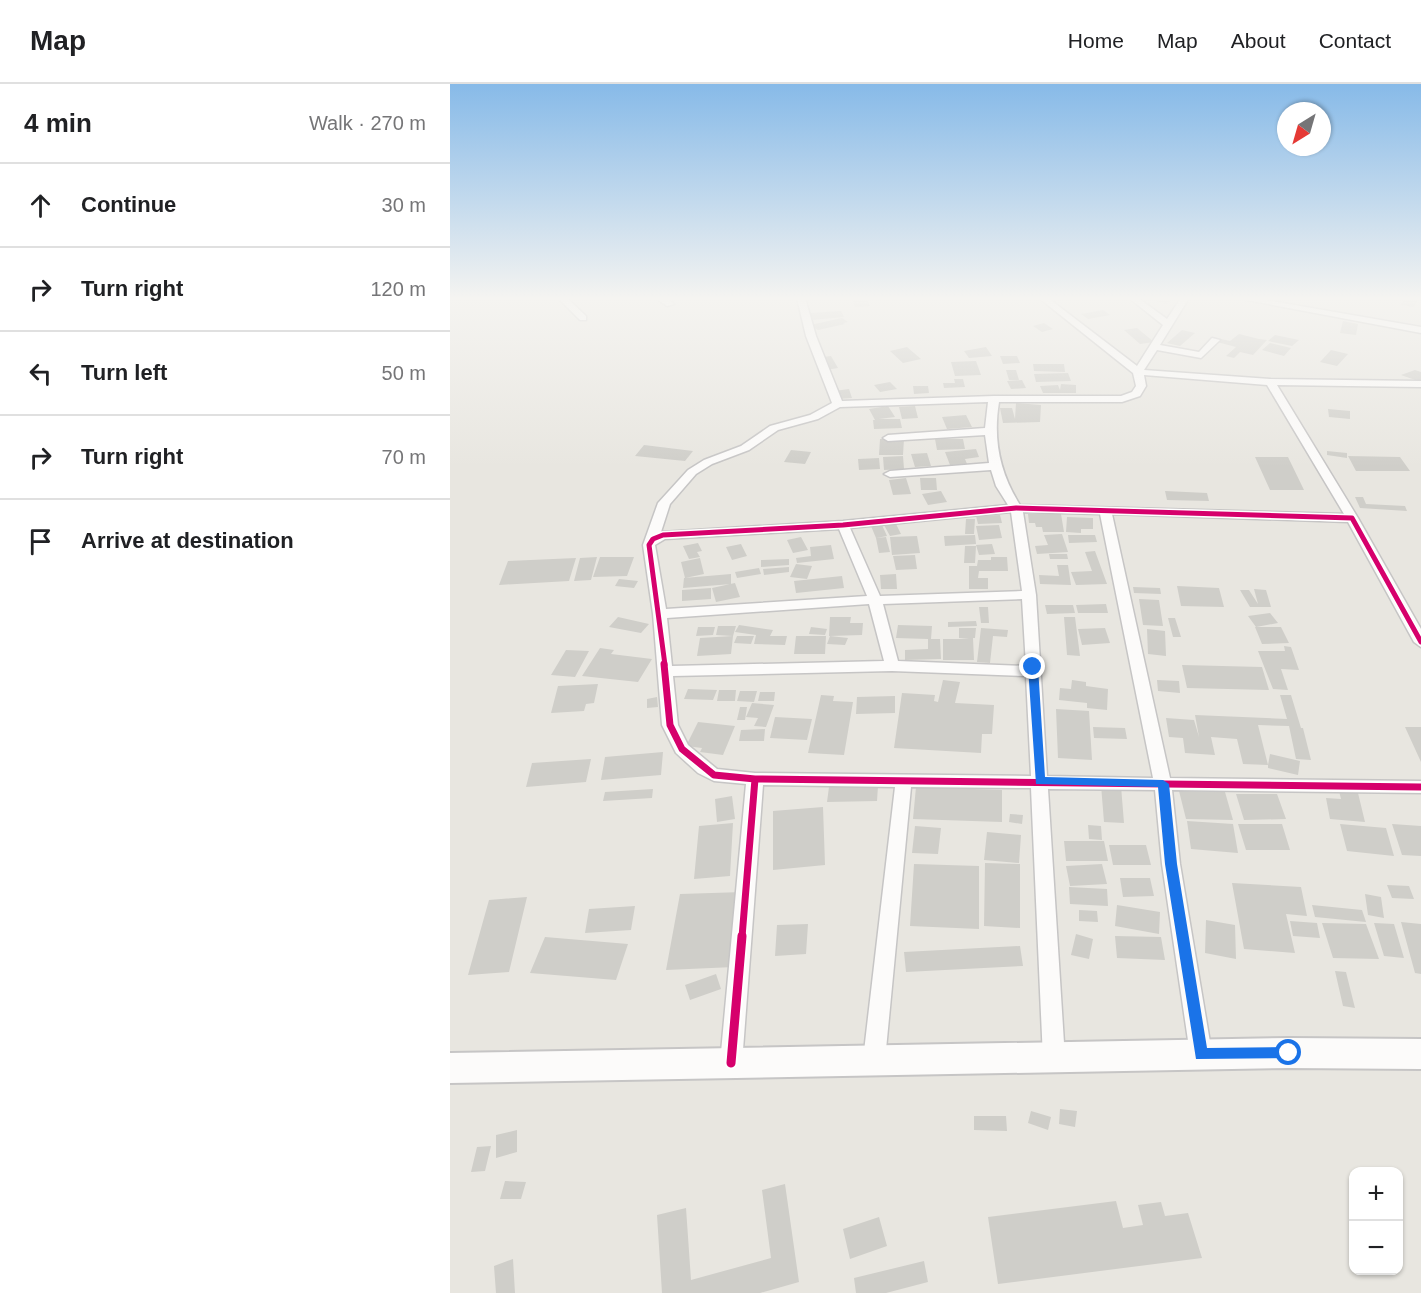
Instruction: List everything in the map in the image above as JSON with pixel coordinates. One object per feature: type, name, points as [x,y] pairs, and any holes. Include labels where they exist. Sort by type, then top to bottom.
[{"type":"main road","points":[[450,1068],[1054,1059],[1201,1054],[1421,1054]]},
{"type":"street","points":[[818,354],[838,404]]},
{"type":"street","points":[[1115,354],[1138,372],[1270,382],[1421,384]]},
{"type":"street","points":[[1149,354],[1138,372],[1141,386],[1136,394],[1122,399],[994,399],[838,404],[814,417],[774,428],[745,448],[708,462],[692,472],[664,503],[649,544],[660,614],[670,725],[682,749],[714,775],[754,779],[1421,787]]},
{"type":"street","points":[[1270,382],[1352,518],[1421,642]]},
{"type":"street","points":[[994,399],[991,431],[995,466],[1002,486],[1016,508],[1029,595],[1054,1059]]},
{"type":"street","points":[[888,438],[991,431]]},
{"type":"street","points":[[890,474],[995,466]]},
{"type":"street","points":[[653,538],[663,535],[843,525],[1016,508],[1352,518]]},
{"type":"street","points":[[1105,510],[1163,784],[1171,864],[1201,1054]]},
{"type":"street","points":[[843,525],[875,600],[892,666]]},
{"type":"street","points":[[660,614],[875,600],[1029,595]]},
{"type":"street","points":[[664,671],[892,666],[1033,671]]},
{"type":"street","points":[[731,1063],[754,779]]},
{"type":"street","points":[[874,1060],[904,779]]},
{"type":"building","points":[[894,354],[916,354],[921,359],[903,363]]},
{"type":"building","points":[[966,354],[992,356],[969,358]]},
{"type":"building","points":[[1228,354],[1238,354],[1234,358],[1226,356]]},
{"type":"building","points":[[1327,354],[1348,354],[1337,366],[1320,362]]},
{"type":"building","points":[[831,356],[838,368],[820,371],[814,358]]},
{"type":"building","points":[[1000,356],[1017,356],[1020,363],[1003,364]]},
{"type":"building","points":[[976,361],[981,375],[955,376],[951,362]]},
{"type":"building","points":[[1033,364],[1064,364],[1065,372],[1034,371]]},
{"type":"building","points":[[1006,370],[1016,370],[1019,380],[1009,380]]},
{"type":"building","points":[[1415,370],[1421,372],[1421,382],[1401,375]]},
{"type":"building","points":[[1068,373],[1071,381],[1036,382],[1034,374]]},
{"type":"building","points":[[954,379],[963,379],[965,387],[944,388],[943,383],[955,383]]},
{"type":"building","points":[[1022,380],[1026,388],[1011,389],[1007,381]]},
{"type":"building","points":[[890,382],[897,389],[880,392],[874,385]]},
{"type":"building","points":[[1061,384],[1076,385],[1076,393],[1043,393],[1040,386],[1058,385],[1060,390]]},
{"type":"building","points":[[913,386],[928,386],[929,393],[914,394]]},
{"type":"building","points":[[849,389],[852,398],[837,399],[834,391]]},
{"type":"building","points":[[1016,403],[1041,405],[1040,422],[1003,423],[1000,408],[1012,408],[1015,419]]},
{"type":"building","points":[[888,406],[895,417],[879,419],[900,419],[902,428],[874,429],[873,420],[875,420],[869,409]]},
{"type":"building","points":[[915,406],[918,418],[902,419],[899,407]]},
{"type":"building","points":[[1328,409],[1350,411],[1350,419],[1329,417]]},
{"type":"building","points":[[966,415],[972,427],[947,429],[942,417]]},
{"type":"building","points":[[880,439],[904,439],[903,455],[879,455]]},
{"type":"building","points":[[935,439],[963,439],[965,449],[937,450]]},
{"type":"building","points":[[644,445],[693,451],[685,461],[635,456]]},
{"type":"building","points":[[976,449],[979,457],[965,459],[967,464],[950,465],[945,452]]},
{"type":"building","points":[[791,450],[811,452],[805,464],[784,462]]},
{"type":"building","points":[[1327,451],[1347,453],[1347,458],[1327,455]]},
{"type":"building","points":[[927,453],[931,466],[915,467],[911,454]]},
{"type":"building","points":[[903,456],[904,469],[884,470],[883,457]]},
{"type":"building","points":[[1348,456],[1400,457],[1410,471],[1356,471]]},
{"type":"building","points":[[1255,457],[1288,457],[1304,490],[1270,490]]},
{"type":"building","points":[[879,458],[880,469],[859,470],[858,459]]},
{"type":"building","points":[[906,478],[911,494],[893,495],[889,480]]},
{"type":"building","points":[[920,478],[936,478],[937,490],[921,490]]},
{"type":"building","points":[[941,491],[947,502],[928,505],[922,494]]},
{"type":"building","points":[[1165,491],[1207,493],[1209,501],[1167,500]]},
{"type":"building","points":[[1355,497],[1363,497],[1366,504],[1405,506],[1407,511],[1360,508]]},
{"type":"building","points":[[1028,514],[1061,514],[1064,532],[1043,532],[1042,527],[1029,523]]},
{"type":"building","points":[[1000,515],[1002,523],[978,524],[976,516]]},
{"type":"building","points":[[1067,517],[1093,518],[1093,529],[1081,529],[1081,533],[1066,532]]},
{"type":"building","points":[[966,519],[975,519],[974,534],[965,534]]},
{"type":"building","points":[[896,524],[901,534],[890,536],[884,525]]},
{"type":"building","points":[[882,525],[887,536],[876,538],[871,526]]},
{"type":"building","points":[[999,525],[1002,538],[979,540],[976,526]]},
{"type":"building","points":[[1062,534],[1068,552],[1037,554],[1035,546],[1048,545],[1044,535]]},
{"type":"building","points":[[975,535],[976,544],[945,546],[944,536]]},
{"type":"building","points":[[1068,535],[1095,535],[1097,542],[1069,543]]},
{"type":"building","points":[[917,536],[920,553],[892,555],[890,537]]},
{"type":"building","points":[[801,537],[808,550],[793,553],[787,540]]},
{"type":"building","points":[[886,537],[890,552],[879,553],[876,538]]},
{"type":"building","points":[[698,543],[702,551],[697,552],[700,557],[689,559],[683,546]]},
{"type":"building","points":[[741,544],[747,556],[732,560],[726,547]]},
{"type":"building","points":[[992,544],[995,554],[979,555],[976,545]]},
{"type":"building","points":[[831,545],[834,559],[797,563],[796,558],[811,556],[810,547]]},
{"type":"building","points":[[965,546],[976,546],[975,563],[964,563]]},
{"type":"building","points":[[1095,551],[1107,584],[1076,585],[1071,572],[1092,571],[1085,552]]},
{"type":"building","points":[[1049,554],[1067,554],[1068,559],[1050,559]]},
{"type":"building","points":[[915,555],[917,569],[896,570],[893,556]]},
{"type":"building","points":[[597,557],[591,580],[574,581],[580,558]]},
{"type":"building","points":[[600,557],[634,557],[627,576],[593,577]]},
{"type":"building","points":[[991,557],[1007,557],[1008,571],[979,571],[978,578],[988,578],[988,589],[969,589],[969,566],[977,566],[978,560],[991,560]]},
{"type":"building","points":[[576,558],[569,581],[499,585],[508,561]]},
{"type":"building","points":[[700,558],[704,574],[685,578],[681,562]]},
{"type":"building","points":[[789,559],[789,565],[761,567],[761,560]]},
{"type":"building","points":[[796,564],[812,566],[807,579],[790,577]]},
{"type":"building","points":[[1057,565],[1068,565],[1071,585],[1040,584],[1039,575],[1059,576]]},
{"type":"building","points":[[789,567],[789,572],[764,575],[763,569]]},
{"type":"building","points":[[759,568],[761,574],[737,578],[735,572]]},
{"type":"building","points":[[731,574],[731,584],[683,588],[684,578]]},
{"type":"building","points":[[896,574],[897,589],[881,589],[880,575]]},
{"type":"building","points":[[842,576],[844,588],[796,593],[794,581]]},
{"type":"building","points":[[619,579],[638,581],[634,588],[615,586]]},
{"type":"building","points":[[735,583],[740,597],[716,602],[712,588]]},
{"type":"building","points":[[1177,586],[1219,588],[1224,607],[1181,606]]},
{"type":"building","points":[[1133,587],[1160,588],[1161,594],[1134,593]]},
{"type":"building","points":[[711,588],[711,599],[682,601],[682,590]]},
{"type":"building","points":[[1254,589],[1266,590],[1271,607],[1250,607],[1240,590],[1249,590],[1258,604]]},
{"type":"building","points":[[1139,599],[1159,600],[1163,626],[1143,625]]},
{"type":"building","points":[[1106,604],[1108,613],[1078,613],[1076,605]]},
{"type":"building","points":[[1045,605],[1073,605],[1075,613],[1047,614]]},
{"type":"building","points":[[979,607],[988,607],[989,623],[981,623]]},
{"type":"building","points":[[1270,613],[1278,623],[1256,627],[1248,616]]},
{"type":"building","points":[[618,617],[649,624],[641,633],[609,627]]},
{"type":"building","points":[[830,617],[851,617],[850,623],[863,623],[862,635],[829,636]]},
{"type":"building","points":[[1064,617],[1075,617],[1080,656],[1067,655]]},
{"type":"building","points":[[1168,618],[1175,618],[1181,637],[1173,637]]},
{"type":"building","points":[[976,621],[977,626],[948,627],[948,622]]},
{"type":"building","points":[[739,625],[773,630],[770,636],[787,636],[785,645],[754,644],[756,635],[735,632]]},
{"type":"building","points":[[898,625],[932,626],[931,639],[940,639],[941,659],[905,660],[905,650],[928,649],[928,639],[896,638]]},
{"type":"building","points":[[718,626],[736,626],[733,636],[716,635]]},
{"type":"building","points":[[698,627],[715,627],[713,635],[696,636]]},
{"type":"building","points":[[811,627],[827,629],[825,635],[809,634]]},
{"type":"building","points":[[1255,627],[1281,627],[1289,643],[1262,644]]},
{"type":"building","points":[[959,628],[976,628],[975,638],[973,638],[974,660],[943,660],[943,639],[969,639],[959,638]]},
{"type":"building","points":[[981,628],[1008,630],[1007,637],[993,636],[990,663],[977,662]]},
{"type":"building","points":[[1105,628],[1110,643],[1082,645],[1078,629]]},
{"type":"building","points":[[1147,629],[1165,631],[1166,656],[1148,654]]},
{"type":"building","points":[[733,636],[731,654],[697,656],[700,638]]},
{"type":"building","points":[[737,636],[754,636],[751,644],[734,643]]},
{"type":"building","points":[[796,636],[826,636],[825,654],[794,654]]},
{"type":"building","points":[[830,636],[848,638],[845,645],[827,644]]},
{"type":"building","points":[[1284,646],[1291,647],[1299,670],[1281,669],[1288,690],[1273,689],[1258,651],[1285,651]]},
{"type":"building","points":[[600,648],[614,650],[611,654],[652,659],[638,682],[582,676]]},
{"type":"building","points":[[566,650],[589,651],[575,677],[551,675]]},
{"type":"building","points":[[1182,665],[1262,667],[1269,690],[1187,688]]},
{"type":"building","points":[[943,680],[960,682],[955,703],[994,705],[992,734],[982,734],[981,753],[894,748],[902,693],[935,695],[934,701],[938,702]]},
{"type":"building","points":[[1072,680],[1086,682],[1086,686],[1108,689],[1107,710],[1087,708],[1087,703],[1059,700],[1060,688],[1071,689]]},
{"type":"building","points":[[1157,680],[1179,681],[1180,693],[1158,691]]},
{"type":"building","points":[[598,684],[594,703],[586,704],[584,711],[551,713],[558,686]]},
{"type":"building","points":[[688,689],[717,690],[713,700],[684,699]]},
{"type":"building","points":[[719,690],[736,690],[735,701],[717,701]]},
{"type":"building","points":[[740,691],[757,691],[754,702],[737,701]]},
{"type":"building","points":[[760,692],[775,692],[774,701],[758,701]]},
{"type":"building","points":[[821,695],[834,696],[833,701],[853,702],[844,755],[808,753]]},
{"type":"building","points":[[1280,695],[1291,695],[1311,760],[1296,759],[1289,726],[1258,725],[1268,765],[1243,764],[1237,739],[1211,737],[1215,755],[1185,753],[1183,738],[1169,737],[1166,718],[1194,720],[1199,737],[1195,715],[1287,719]]},
{"type":"building","points":[[895,696],[895,713],[856,714],[857,697]]},
{"type":"building","points":[[657,697],[658,707],[647,708],[647,699]]},
{"type":"building","points":[[752,703],[774,705],[766,727],[754,726],[758,718],[746,717]]},
{"type":"building","points":[[740,707],[747,707],[745,720],[737,720]]},
{"type":"building","points":[[1056,709],[1089,711],[1092,760],[1058,758]]},
{"type":"building","points":[[775,717],[812,719],[807,740],[770,738]]},
{"type":"building","points":[[698,722],[735,726],[723,755],[700,752],[702,748],[686,746]]},
{"type":"building","points":[[1093,727],[1125,728],[1127,739],[1094,738]]},
{"type":"building","points":[[1405,727],[1421,727],[1421,762]]},
{"type":"building","points":[[765,729],[764,741],[739,741],[741,730]]},
{"type":"building","points":[[663,752],[661,775],[601,780],[605,757]]},
{"type":"building","points":[[1270,754],[1300,761],[1298,775],[1268,768]]},
{"type":"building","points":[[591,759],[586,782],[526,787],[532,763]]},
{"type":"building","points":[[1101,785],[1121,786],[1124,823],[1104,822]]},
{"type":"building","points":[[878,786],[877,801],[827,802],[829,787]]},
{"type":"building","points":[[916,787],[1002,790],[1002,822],[913,819]]},
{"type":"building","points":[[653,789],[652,798],[603,801],[605,792]]},
{"type":"building","points":[[1179,791],[1225,792],[1233,820],[1186,819]]},
{"type":"building","points":[[1339,791],[1358,793],[1365,822],[1330,819],[1326,798],[1341,799]]},
{"type":"building","points":[[1236,794],[1277,794],[1286,819],[1244,820]]},
{"type":"building","points":[[732,796],[735,819],[717,822],[715,799]]},
{"type":"building","points":[[823,807],[825,865],[773,870],[773,811]]},
{"type":"building","points":[[1010,814],[1023,815],[1022,824],[1009,822]]},
{"type":"building","points":[[1187,821],[1233,824],[1238,853],[1191,849]]},
{"type":"building","points":[[733,823],[730,876],[694,879],[699,826]]},
{"type":"building","points":[[1238,824],[1282,824],[1290,850],[1246,850]]},
{"type":"building","points":[[1340,824],[1386,828],[1394,856],[1347,851]]},
{"type":"building","points":[[1392,824],[1421,826],[1421,856],[1402,855]]},
{"type":"building","points":[[1088,825],[1101,826],[1102,840],[1089,839]]},
{"type":"building","points":[[915,826],[941,828],[938,854],[912,853]]},
{"type":"building","points":[[987,832],[1021,835],[1019,863],[984,860]]},
{"type":"building","points":[[1064,841],[1104,841],[1108,861],[1066,861]]},
{"type":"building","points":[[1109,845],[1146,845],[1151,865],[1113,865]]},
{"type":"building","points":[[985,863],[1020,864],[1020,928],[984,926]]},
{"type":"building","points":[[914,864],[979,866],[979,929],[910,926]]},
{"type":"building","points":[[1102,864],[1107,884],[1070,886],[1066,866]]},
{"type":"building","points":[[1120,878],[1150,878],[1154,896],[1123,897]]},
{"type":"building","points":[[1232,883],[1301,887],[1307,916],[1286,914],[1295,953],[1244,949]]},
{"type":"building","points":[[1387,885],[1409,886],[1414,899],[1392,898]]},
{"type":"building","points":[[1069,887],[1107,889],[1108,906],[1070,904]]},
{"type":"building","points":[[743,892],[734,967],[666,970],[680,894]]},
{"type":"building","points":[[1365,894],[1381,897],[1384,918],[1368,915]]},
{"type":"building","points":[[527,897],[509,972],[468,975],[489,900]]},
{"type":"building","points":[[1117,905],[1160,912],[1159,934],[1115,926]]},
{"type":"building","points":[[1312,905],[1362,910],[1366,922],[1315,917]]},
{"type":"building","points":[[635,906],[631,930],[585,933],[589,909]]},
{"type":"building","points":[[1079,910],[1097,911],[1098,922],[1079,921]]},
{"type":"building","points":[[1206,920],[1235,925],[1236,959],[1205,953]]},
{"type":"building","points":[[1290,921],[1317,923],[1320,938],[1293,936]]},
{"type":"building","points":[[1401,922],[1421,924],[1421,974],[1415,973]]},
{"type":"building","points":[[1322,923],[1366,924],[1379,959],[1333,958]]},
{"type":"building","points":[[1374,923],[1394,924],[1404,958],[1384,956]]},
{"type":"building","points":[[808,924],[806,954],[775,956],[777,925]]},
{"type":"building","points":[[1076,934],[1093,939],[1089,959],[1071,955]]},
{"type":"building","points":[[1115,936],[1161,937],[1165,960],[1117,958]]},
{"type":"building","points":[[545,937],[628,944],[616,980],[530,973]]},
{"type":"building","points":[[1020,946],[1023,966],[906,972],[904,952]]},
{"type":"building","points":[[1335,971],[1346,972],[1355,1008],[1343,1006]]},
{"type":"building","points":[[716,974],[721,989],[690,1000],[685,985]]},
{"type":"building","points":[[1060,1109],[1077,1111],[1075,1127],[1059,1124]]},
{"type":"building","points":[[1031,1111],[1051,1117],[1048,1130],[1028,1123]]},
{"type":"building","points":[[974,1116],[1006,1116],[1007,1131],[974,1130]]},
{"type":"building","points":[[517,1130],[517,1152],[496,1158],[496,1135]]},
{"type":"building","points":[[491,1146],[485,1171],[471,1172],[477,1147]]},
{"type":"building","points":[[505,1181],[526,1182],[521,1199],[500,1199]]},
{"type":"building","points":[[785,1184],[799,1282],[760,1293],[662,1293],[657,1215],[686,1208],[691,1280],[771,1258],[762,1190]]},
{"type":"building","points":[[1116,1201],[1123,1228],[1143,1225],[1138,1205],[1161,1202],[1165,1216],[1188,1213],[1202,1258],[998,1284],[988,1217]]},
{"type":"building","points":[[879,1217],[887,1246],[850,1259],[843,1229]]},
{"type":"building","points":[[513,1259],[515,1293],[496,1293],[494,1266]]},
{"type":"building","points":[[924,1261],[928,1282],[886,1293],[856,1293],[854,1278]]},
{"type":"cycle path","points":[[755,779],[714,775],[704,769],[682,749],[670,725],[660,614],[649,545],[653,539],[663,535],[843,525],[1016,508],[1352,518],[1421,642]]},
{"type":"cycle path","points":[[731,1063],[755,779],[1421,787]]},
{"type":"route","points":[[1033,667],[1040,781],[1163,784],[1171,864],[1201,1054],[1289,1053]]}]
